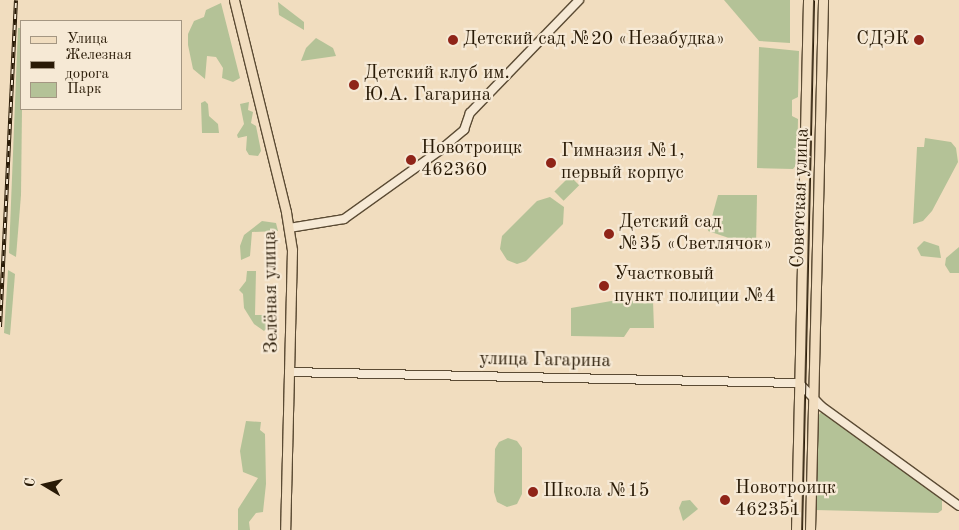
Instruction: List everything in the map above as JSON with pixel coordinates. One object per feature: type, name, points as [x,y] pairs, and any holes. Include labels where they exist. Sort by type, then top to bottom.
[{"type":"main road","name":"Зелёная улица","points":[[234,0],[289,228],[289,372],[285,530]]},
{"type":"main road","name":"Советская улица","points":[[796,530],[808,0]]},
{"type":"main road","name":"Советская улица","points":[[810,530],[823,0]]},
{"type":"street","points":[[289,228],[344,220],[439,151],[464,130],[470,112],[579,0]]},
{"type":"street","name":"улица Гагарина","points":[[289,372],[799,383]]},
{"type":"street","points":[[799,383],[812,397],[959,506]]},
{"type":"green space","points":[[724,0],[790,0],[790,43],[759,41]]},
{"type":"green space","points":[[278,2],[304,22],[304,30],[279,15]]},
{"type":"green space","points":[[221,3],[240,78],[233,82],[222,78],[223,68],[216,57],[207,56],[205,79],[193,69],[188,45],[188,34],[194,21],[204,17],[206,10]]},
{"type":"green space","points":[[18,28],[20,28],[21,195],[16,257],[9,253]]},
{"type":"green space","points":[[316,38],[333,48],[336,56],[301,61],[306,48]]},
{"type":"green space","points":[[759,47],[799,51],[798,97],[792,100],[792,116],[798,119],[797,164],[793,169],[757,168]]},
{"type":"green space","points":[[205,101],[208,104],[209,116],[218,124],[219,133],[202,133],[201,103]]},
{"type":"green space","points":[[249,102],[248,110],[253,112],[251,123],[256,126],[261,151],[258,156],[249,155],[246,150],[247,136],[238,138],[237,135],[244,124],[240,104]]},
{"type":"green space","points":[[925,138],[951,142],[956,148],[958,162],[932,211],[923,221],[913,224],[917,147],[924,147]]},
{"type":"green space","points":[[570,176],[579,185],[564,201],[554,192]]},
{"type":"green space","points":[[718,195],[757,195],[756,247],[708,231]]},
{"type":"green space","points":[[550,197],[564,207],[563,224],[526,261],[517,264],[507,260],[500,249],[502,236],[537,201]]},
{"type":"green space","points":[[262,221],[276,223],[278,231],[252,232],[250,256],[241,260],[240,246],[244,235]]},
{"type":"green space","points":[[924,241],[939,246],[941,258],[921,256],[917,248]]},
{"type":"green space","points":[[959,247],[959,273],[950,273],[945,265],[946,258]]},
{"type":"green space","points":[[8,270],[15,274],[10,335],[4,333]]},
{"type":"green space","points":[[247,271],[256,271],[255,315],[271,315],[269,326],[264,331],[254,324],[244,308],[243,294],[239,290],[246,281]]},
{"type":"green space","points":[[617,300],[653,301],[654,328],[630,328],[624,337],[571,336],[571,308]]},
{"type":"green space","points":[[821,412],[942,499],[942,510],[938,513],[815,510],[816,419]]},
{"type":"green space","points":[[246,421],[261,422],[260,430],[265,434],[266,484],[263,512],[256,513],[249,522],[250,530],[238,530],[238,509],[258,478],[243,472],[240,451]]},
{"type":"green space","points":[[508,438],[517,441],[522,448],[522,494],[517,504],[507,507],[497,502],[494,492],[495,449],[499,442]]},
{"type":"green space","points":[[690,500],[698,509],[683,521],[679,508],[682,501]]},
{"type":"tram line","points":[[802,530],[814,0]]},
{"type":"railway","points":[[0,327],[16,0]]},
{"type":"place","name":"Детский сад №20 «Незабудка»","points":[[453,40]]},
{"type":"place","name":"СДЭК","points":[[919,40]]},
{"type":"place","name":"Детский клуб им. Ю.А. Гагарина","points":[[354,85]]},
{"type":"place","name":"Новотроицк 462360","points":[[411,160]]},
{"type":"place","name":"Гимназия №1, первый корпус","points":[[551,163]]},
{"type":"place","name":"Детский сад №35 «Светлячок»","points":[[609,234]]},
{"type":"place","name":"Участковый пункт полиции №4","points":[[604,286]]},
{"type":"place","name":"Школа №15","points":[[533,492]]},
{"type":"place","name":"Новотроицк 462351","points":[[725,500]]}]
